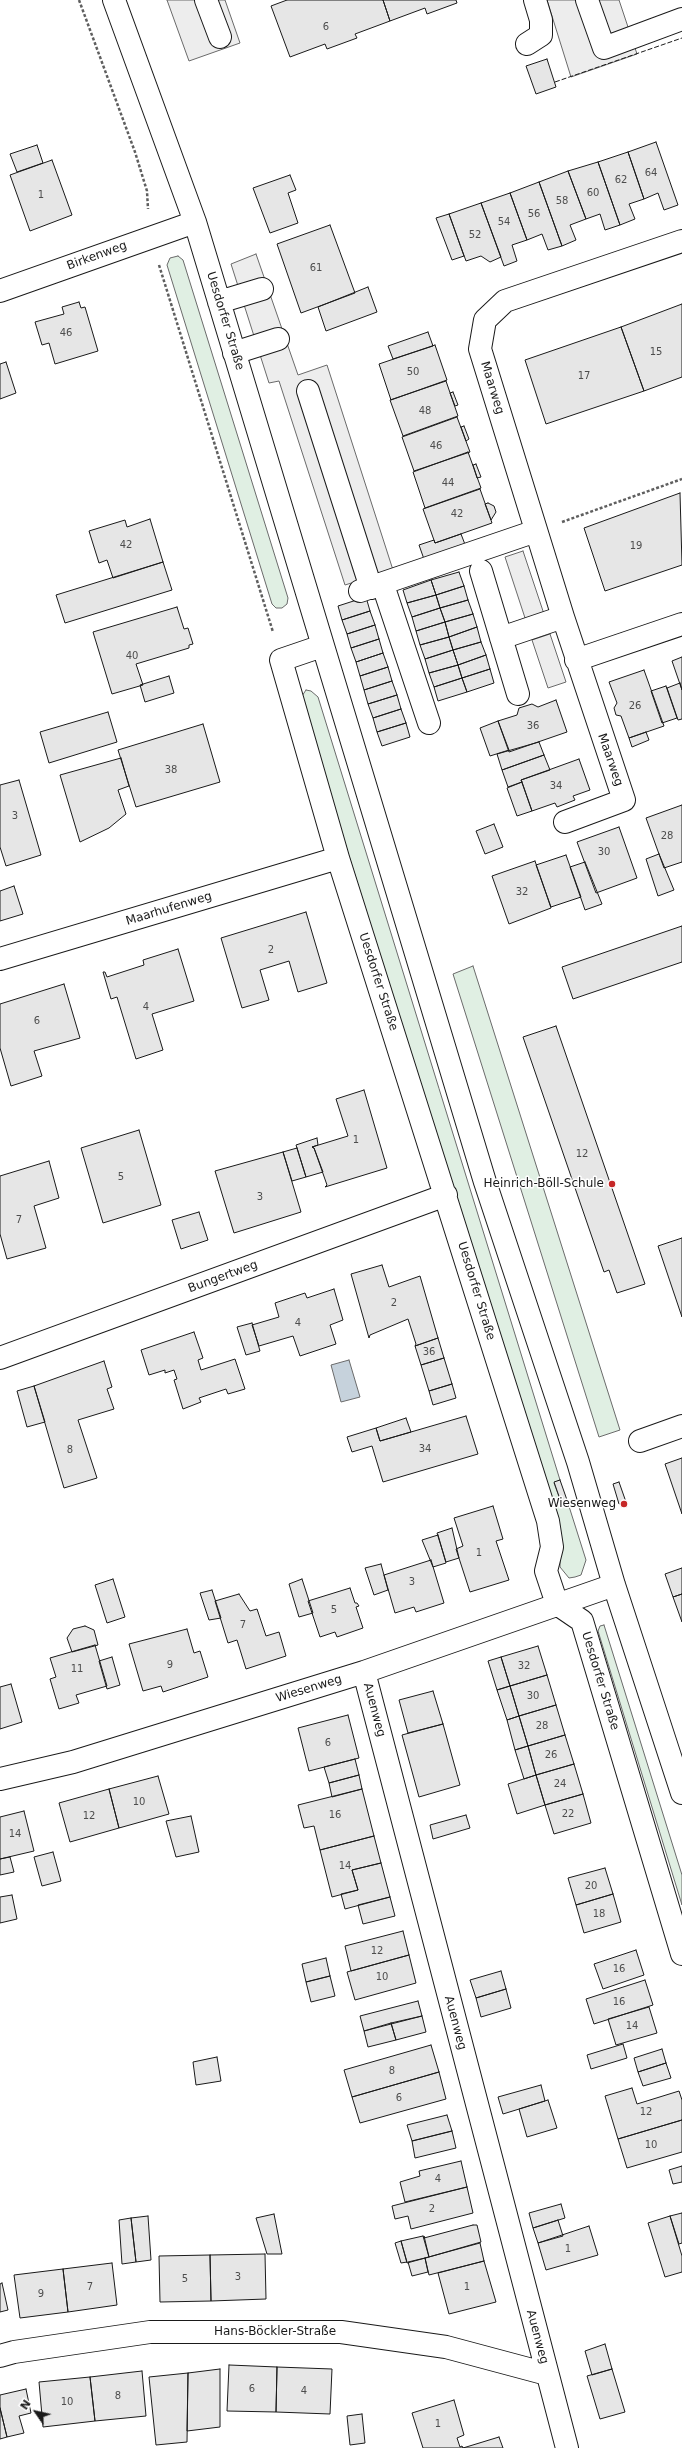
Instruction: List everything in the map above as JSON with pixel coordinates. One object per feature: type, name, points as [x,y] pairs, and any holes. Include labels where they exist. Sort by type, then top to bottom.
[{"type":"street","name":"Uesdorfer Straße","points":[[114,0],[195,222],[485,1182],[578,1462],[614,1585],[682,1793]]},
{"type":"street","points":[[206,0],[220,37]]},
{"type":"street","points":[[527,44],[541,35],[541,20],[535,0]]},
{"type":"street","points":[[587,0],[604,48],[682,19]]},
{"type":"street","name":"Birkenweg","points":[[0,291],[195,222]]},
{"type":"street","name":"Maarweg","points":[[565,822],[624,800],[576,660],[480,349],[485,320],[505,300],[682,241]]},
{"type":"street","points":[[219,302],[262,289]]},
{"type":"street","points":[[234,353],[278,338]]},
{"type":"street","points":[[308,391],[371,588],[429,723]]},
{"type":"street","points":[[371,588],[536,531]]},
{"type":"street","points":[[481,571],[518,694]]},
{"type":"street","points":[[501,638],[563,617]]},
{"type":"street","points":[[576,660],[682,624]]},
{"type":"street","points":[[281,660],[322,646]]},
{"type":"street","name":"Uesdorfer Straße","points":[[281,660],[338,858],[548,1521],[552,1547],[546,1570],[557,1604],[582,1621],[682,1954]]},
{"type":"street","name":"Maarhufenweg","points":[[0,959],[338,858]]},
{"type":"street","name":"Bungertweg","points":[[0,1358],[446,1195]]},
{"type":"street","points":[[640,1442],[682,1426]]},
{"type":"street","name":"Wiesenweg","points":[[0,1779],[73,1762],[364,1672],[614,1585]]},
{"type":"street","name":"Auenweg","points":[[364,1672],[566,2448]]},
{"type":"street","name":"Hans-Böckler-Straße","points":[[0,2356],[14,2352],[150,2332],[341,2332],[446,2347],[547,2374]]},
{"type":"path","points":[[79,0],[135,152],[147,191],[150,237],[248,548],[281,660]]},
{"type":"path","points":[[536,531],[682,479]]},
{"type":"green space","points":[[178,256],[183,260],[288,598],[287,604],[282,608],[276,608],[272,604],[167,265],[170,258]]},
{"type":"green space","points":[[306,690],[311,691],[318,697],[560,1480],[554,1483],[561,1502],[567,1500],[586,1560],[581,1575],[575,1577],[569,1578],[560,1567],[560,1536],[555,1517],[300,699]]},
{"type":"green space","points":[[473,966],[620,1430],[599,1437],[453,974]]},
{"type":"green space","points":[[604,1625],[682,1875],[682,1905],[598,1631],[600,1626]]},
{"type":"shaded area","points":[[167,0],[225,0],[240,43],[189,61]]},
{"type":"shaded area","points":[[547,0],[619,0],[637,54],[571,77]]},
{"type":"shaded area","points":[[256,254],[298,375],[327,365],[393,570],[345,585],[279,381],[269,383],[231,264]]},
{"type":"shaded area","points":[[523,551],[545,617],[527,624],[505,557]]},
{"type":"shaded area","points":[[550,634],[566,682],[548,688],[532,640]]},
{"type":"shaded area","points":[[349,1360],[360,1397],[341,1402],[331,1365]]},
{"type":"building","points":[[287,0],[383,0],[390,21],[355,34],[357,38],[327,49],[325,44],[290,57],[271,6]]},
{"type":"building","points":[[383,0],[456,0],[457,3],[427,14],[425,8],[390,21]]},
{"type":"building","points":[[547,59],[556,87],[536,94],[526,66]]},
{"type":"building","points":[[656,142],[678,205],[664,210],[658,193],[644,199],[628,152]]},
{"type":"building","points":[[37,145],[43,163],[17,172],[10,154]]},
{"type":"building","points":[[628,152],[644,199],[629,204],[635,219],[620,225],[598,162]]},
{"type":"building","points":[[52,160],[72,215],[30,231],[10,175]]},
{"type":"building","points":[[598,162],[620,225],[605,230],[600,214],[586,219],[568,171]]},
{"type":"building","points":[[568,171],[586,219],[570,225],[576,240],[562,246],[539,182]]},
{"type":"building","points":[[290,175],[296,190],[288,193],[298,223],[270,233],[253,188]]},
{"type":"building","points":[[539,182],[562,246],[548,250],[542,234],[527,240],[510,193]]},
{"type":"building","points":[[510,193],[527,240],[512,245],[517,261],[504,266],[481,203]]},
{"type":"building","points":[[481,203],[501,257],[490,262],[481,256],[466,261],[449,214]]},
{"type":"building","points":[[449,214],[464,256],[452,260],[436,218]]},
{"type":"building","points":[[330,225],[355,293],[301,313],[277,244]]},
{"type":"building","points":[[368,287],[377,312],[326,331],[318,307]]},
{"type":"building","points":[[79,302],[81,308],[85,307],[98,351],[55,364],[49,343],[42,345],[35,322],[64,314],[62,307]]},
{"type":"building","points":[[682,304],[682,377],[644,391],[621,327]]},
{"type":"building","points":[[621,327],[644,391],[546,424],[525,360]]},
{"type":"building","points":[[428,332],[433,346],[393,359],[388,346]]},
{"type":"building","points":[[435,345],[447,380],[391,400],[379,364]]},
{"type":"building","points":[[6,362],[16,393],[0,399],[0,364]]},
{"type":"building","points":[[446,381],[458,416],[403,436],[390,400]]},
{"type":"building","points":[[453,392],[458,405],[455,406],[450,393]]},
{"type":"building","points":[[457,417],[470,452],[414,471],[402,437]]},
{"type":"building","points":[[464,426],[469,439],[466,441],[461,427]]},
{"type":"building","points":[[468,452],[481,488],[425,508],[413,472]]},
{"type":"building","points":[[476,464],[481,477],[477,478],[473,465]]},
{"type":"building","points":[[480,489],[492,523],[435,543],[423,509]]},
{"type":"building","points":[[680,493],[682,565],[605,591],[584,528]]},
{"type":"building","points":[[488,503],[494,506],[496,512],[491,520],[485,504]]},
{"type":"building","points":[[150,519],[163,562],[113,578],[107,560],[99,563],[89,531],[125,520],[127,527]]},
{"type":"building","points":[[461,534],[466,547],[425,562],[419,545],[434,540],[435,543]]},
{"type":"building","points":[[163,562],[172,590],[65,623],[56,595]]},
{"type":"building","points":[[459,572],[464,586],[436,595],[431,580]]},
{"type":"building","points":[[431,580],[436,595],[407,603],[403,590]]},
{"type":"building","points":[[464,586],[468,600],[440,608],[436,595]]},
{"type":"building","points":[[436,595],[440,608],[412,617],[407,603]]},
{"type":"building","points":[[366,597],[370,611],[342,620],[338,606]]},
{"type":"building","points":[[468,600],[473,614],[445,622],[440,608]]},
{"type":"building","points":[[177,607],[184,629],[188,628],[193,644],[189,645],[189,648],[136,664],[143,685],[112,694],[93,632]]},
{"type":"building","points":[[440,608],[445,622],[416,631],[412,617]]},
{"type":"building","points":[[370,611],[375,625],[347,634],[342,620]]},
{"type":"building","points":[[473,614],[477,627],[449,637],[445,622]]},
{"type":"building","points":[[445,622],[449,637],[420,645],[416,631]]},
{"type":"building","points":[[375,625],[379,639],[351,648],[347,634]]},
{"type":"building","points":[[477,627],[481,642],[453,650],[449,637]]},
{"type":"building","points":[[449,637],[453,650],[425,659],[420,645]]},
{"type":"building","points":[[379,639],[383,653],[356,662],[351,648]]},
{"type":"building","points":[[481,642],[486,655],[458,665],[453,650]]},
{"type":"building","points":[[453,650],[458,665],[429,673],[425,659]]},
{"type":"building","points":[[383,653],[388,667],[360,676],[356,662]]},
{"type":"building","points":[[486,655],[490,669],[462,678],[458,665]]},
{"type":"building","points":[[682,657],[682,690],[672,661]]},
{"type":"building","points":[[458,665],[462,678],[434,687],[429,673]]},
{"type":"building","points":[[388,667],[392,681],[364,690],[360,676]]},
{"type":"building","points":[[490,669],[494,683],[467,692],[462,678]]},
{"type":"building","points":[[644,670],[664,726],[629,738],[621,716],[616,715],[614,708],[617,703],[609,682]]},
{"type":"building","points":[[169,676],[174,693],[145,702],[140,685]]},
{"type":"building","points":[[462,678],[467,692],[438,701],[434,687]]},
{"type":"building","points":[[392,681],[397,695],[368,704],[364,690]]},
{"type":"building","points":[[680,683],[682,690],[682,719],[678,720],[667,688]]},
{"type":"building","points":[[666,686],[677,718],[662,723],[651,691]]},
{"type":"building","points":[[397,695],[401,709],[373,718],[368,704]]},
{"type":"building","points":[[556,700],[567,732],[509,752],[498,721],[517,715],[519,708],[532,704],[538,707]]},
{"type":"building","points":[[401,709],[406,723],[377,732],[373,718]]},
{"type":"building","points":[[108,712],[117,742],[49,763],[40,732]]},
{"type":"building","points":[[498,721],[509,750],[490,756],[480,728]]},
{"type":"building","points":[[406,723],[410,737],[382,746],[377,732]]},
{"type":"building","points":[[203,724],[220,782],[136,807],[118,750]]},
{"type":"building","points":[[646,732],[649,740],[632,747],[629,738]]},
{"type":"building","points":[[539,742],[544,755],[502,770],[497,754]]},
{"type":"building","points":[[544,755],[550,770],[521,780],[522,782],[508,787],[502,770]]},
{"type":"building","points":[[121,758],[129,786],[118,790],[126,814],[109,828],[80,842],[60,775]]},
{"type":"building","points":[[579,759],[590,790],[573,796],[575,800],[557,807],[555,803],[532,811],[521,780]]},
{"type":"building","points":[[19,780],[41,855],[6,866],[0,847],[0,785]]},
{"type":"building","points":[[522,782],[532,811],[517,816],[507,788]]},
{"type":"building","points":[[682,805],[682,862],[664,868],[646,818]]},
{"type":"building","points":[[494,824],[503,847],[485,854],[476,831]]},
{"type":"building","points":[[619,827],[637,878],[596,893],[577,842]]},
{"type":"building","points":[[659,854],[674,890],[658,896],[646,859]]},
{"type":"building","points":[[566,855],[581,897],[551,907],[536,865]]},
{"type":"building","points":[[535,861],[551,908],[509,924],[492,876]]},
{"type":"building","points":[[585,862],[602,904],[585,910],[570,867]]},
{"type":"building","points":[[14,886],[23,914],[0,921],[0,891]]},
{"type":"building","points":[[306,912],[327,983],[298,992],[289,961],[260,970],[269,1000],[242,1008],[221,938]]},
{"type":"building","points":[[682,926],[682,962],[573,999],[562,967]]},
{"type":"building","points":[[178,949],[194,1001],[152,1014],[163,1050],[136,1059],[117,997],[111,999],[103,972],[105,972],[107,977],[144,965],[143,960]]},
{"type":"building","points":[[64,984],[80,1038],[34,1051],[42,1076],[11,1086],[0,1048],[0,1004]]},
{"type":"building","points":[[556,1026],[645,1284],[617,1293],[609,1270],[604,1272],[523,1037]]},
{"type":"building","points":[[364,1090],[387,1168],[325,1187],[327,1185],[314,1148],[312,1147],[348,1136],[336,1099]]},
{"type":"building","points":[[139,1130],[161,1205],[103,1223],[81,1148]]},
{"type":"building","points":[[317,1138],[318,1145],[312,1147],[314,1148],[323,1172],[306,1177],[296,1145]]},
{"type":"building","points":[[297,1148],[306,1177],[292,1181],[283,1152]]},
{"type":"building","points":[[283,1152],[301,1212],[234,1233],[215,1171]]},
{"type":"building","points":[[49,1161],[59,1198],[34,1206],[46,1248],[7,1259],[0,1234],[0,1176]]},
{"type":"building","points":[[199,1212],[208,1240],[181,1249],[172,1220]]},
{"type":"building","points":[[682,1238],[682,1317],[658,1246]]},
{"type":"building","points":[[382,1265],[389,1287],[420,1276],[438,1338],[415,1346],[416,1344],[408,1319],[370,1335],[369,1338],[351,1274]]},
{"type":"building","points":[[334,1289],[343,1320],[330,1325],[336,1344],[300,1356],[293,1336],[259,1346],[252,1325],[279,1317],[275,1303],[305,1293],[307,1298]]},
{"type":"building","points":[[252,1323],[260,1351],[246,1355],[237,1327]]},
{"type":"building","points":[[194,1332],[203,1358],[198,1360],[201,1370],[235,1359],[245,1389],[228,1394],[226,1389],[199,1398],[201,1402],[183,1409],[174,1380],[177,1379],[174,1370],[165,1373],[165,1370],[149,1375],[141,1350]]},
{"type":"building","points":[[438,1338],[444,1358],[421,1365],[415,1346]]},
{"type":"building","points":[[444,1358],[452,1384],[429,1391],[421,1365]]},
{"type":"building","points":[[104,1361],[112,1387],[107,1389],[114,1409],[78,1420],[97,1478],[64,1488],[34,1386]]},
{"type":"building","points":[[452,1384],[456,1398],[433,1405],[429,1391]]},
{"type":"building","points":[[34,1386],[45,1422],[27,1427],[17,1391]]},
{"type":"building","points":[[466,1416],[478,1454],[383,1482],[372,1446],[352,1452],[347,1437],[376,1428],[380,1441]]},
{"type":"building","points":[[406,1418],[411,1432],[380,1441],[376,1428]]},
{"type":"building","points":[[682,1458],[682,1514],[665,1464]]},
{"type":"building","points":[[560,1480],[567,1500],[561,1502],[554,1482]]},
{"type":"building","points":[[619,1482],[626,1502],[619,1504],[613,1484]]},
{"type":"building","points":[[493,1506],[503,1539],[496,1541],[509,1580],[470,1592],[456,1549],[463,1546],[454,1518]]},
{"type":"building","points":[[452,1528],[459,1558],[446,1562],[437,1533]]},
{"type":"building","points":[[438,1535],[446,1563],[433,1567],[422,1540]]},
{"type":"building","points":[[431,1560],[444,1603],[416,1612],[414,1607],[395,1613],[384,1575]]},
{"type":"building","points":[[381,1564],[388,1590],[374,1595],[365,1568]]},
{"type":"building","points":[[682,1568],[682,1594],[673,1597],[665,1574]]},
{"type":"building","points":[[113,1579],[125,1617],[107,1623],[95,1585]]},
{"type":"building","points":[[302,1579],[313,1613],[299,1617],[289,1584]]},
{"type":"building","points":[[350,1588],[355,1603],[359,1606],[356,1607],[363,1628],[337,1637],[335,1632],[320,1637],[308,1601]]},
{"type":"building","points":[[212,1590],[221,1618],[209,1620],[200,1593]]},
{"type":"building","points":[[239,1594],[250,1611],[257,1609],[266,1636],[279,1632],[286,1656],[246,1669],[237,1640],[228,1643],[215,1601]]},
{"type":"building","points":[[682,1594],[682,1622],[673,1597]]},
{"type":"building","points":[[85,1626],[94,1630],[98,1645],[72,1652],[67,1638],[73,1629]]},
{"type":"building","points":[[187,1629],[194,1653],[200,1651],[208,1677],[163,1692],[161,1686],[143,1691],[129,1644]]},
{"type":"building","points":[[95,1645],[107,1686],[76,1695],[79,1703],[59,1709],[50,1679],[56,1677],[50,1658]]},
{"type":"building","points":[[538,1646],[547,1675],[510,1686],[501,1657]]},
{"type":"building","points":[[112,1657],[120,1685],[107,1689],[99,1661]]},
{"type":"building","points":[[501,1657],[510,1686],[497,1690],[488,1661]]},
{"type":"building","points":[[547,1675],[556,1705],[519,1716],[510,1686]]},
{"type":"building","points":[[11,1684],[22,1722],[0,1729],[0,1687]]},
{"type":"building","points":[[510,1686],[519,1716],[507,1720],[497,1690]]},
{"type":"building","points":[[433,1691],[443,1724],[408,1733],[399,1700]]},
{"type":"building","points":[[556,1705],[565,1735],[528,1746],[519,1716]]},
{"type":"building","points":[[348,1715],[359,1758],[309,1771],[298,1728]]},
{"type":"building","points":[[519,1716],[528,1746],[515,1750],[507,1720]]},
{"type":"building","points":[[443,1724],[460,1785],[419,1797],[402,1735]]},
{"type":"building","points":[[565,1735],[574,1764],[536,1775],[528,1746]]},
{"type":"building","points":[[528,1746],[536,1775],[524,1779],[515,1750]]},
{"type":"building","points":[[355,1759],[359,1775],[329,1783],[324,1767]]},
{"type":"building","points":[[574,1764],[583,1794],[545,1805],[536,1775]]},
{"type":"building","points":[[359,1775],[362,1789],[332,1797],[329,1783]]},
{"type":"building","points":[[536,1775],[545,1805],[517,1814],[508,1784]]},
{"type":"building","points":[[158,1776],[169,1814],[119,1828],[109,1789]]},
{"type":"building","points":[[109,1789],[119,1828],[70,1842],[59,1803]]},
{"type":"building","points":[[362,1789],[374,1836],[320,1850],[314,1826],[304,1828],[298,1805]]},
{"type":"building","points":[[583,1794],[591,1823],[554,1834],[545,1805]]},
{"type":"building","points":[[24,1811],[34,1851],[0,1859],[0,1817]]},
{"type":"building","points":[[466,1815],[470,1828],[433,1839],[430,1825]]},
{"type":"building","points":[[191,1816],[199,1852],[176,1857],[166,1821]]},
{"type":"building","points":[[374,1836],[381,1863],[352,1870],[358,1890],[332,1897],[320,1850]]},
{"type":"building","points":[[53,1852],[61,1881],[42,1886],[34,1857]]},
{"type":"building","points":[[10,1857],[14,1872],[0,1875],[0,1859]]},
{"type":"building","points":[[381,1863],[390,1897],[345,1909],[341,1894],[358,1890],[352,1870]]},
{"type":"building","points":[[605,1868],[613,1894],[576,1905],[568,1878]]},
{"type":"building","points":[[613,1894],[621,1922],[584,1933],[576,1905]]},
{"type":"building","points":[[12,1895],[17,1919],[0,1923],[0,1897]]},
{"type":"building","points":[[390,1897],[395,1916],[363,1924],[358,1905]]},
{"type":"building","points":[[403,1931],[409,1955],[351,1971],[345,1946]]},
{"type":"building","points":[[636,1950],[644,1975],[603,1989],[594,1964]]},
{"type":"building","points":[[409,1955],[416,1983],[355,2000],[347,1972]]},
{"type":"building","points":[[326,1958],[330,1976],[306,1982],[302,1964]]},
{"type":"building","points":[[501,1971],[506,1989],[476,1998],[470,1980]]},
{"type":"building","points":[[330,1976],[335,1996],[311,2002],[306,1982]]},
{"type":"building","points":[[645,1980],[653,2005],[594,2024],[586,1999]]},
{"type":"building","points":[[506,1989],[511,2008],[481,2017],[476,1998]]},
{"type":"building","points":[[418,2001],[422,2016],[364,2031],[360,2016]]},
{"type":"building","points":[[649,2007],[657,2033],[616,2045],[608,2019]]},
{"type":"building","points":[[422,2016],[426,2032],[396,2040],[391,2023]]},
{"type":"building","points":[[391,2023],[396,2040],[368,2047],[364,2031]]},
{"type":"building","points":[[623,2044],[627,2058],[591,2069],[587,2055]]},
{"type":"building","points":[[431,2045],[439,2072],[352,2097],[344,2070]]},
{"type":"building","points":[[662,2049],[666,2063],[638,2072],[634,2058]]},
{"type":"building","points":[[217,2057],[221,2081],[196,2085],[193,2062]]},
{"type":"building","points":[[666,2063],[671,2078],[643,2086],[638,2072]]},
{"type":"building","points":[[439,2072],[446,2099],[360,2123],[352,2097]]},
{"type":"building","points":[[541,2085],[545,2101],[503,2114],[498,2097]]},
{"type":"building","points":[[632,2088],[637,2104],[679,2091],[682,2100],[682,2120],[618,2139],[605,2096]]},
{"type":"building","points":[[548,2100],[557,2128],[527,2137],[519,2109]]},
{"type":"building","points":[[447,2115],[452,2131],[412,2141],[407,2125]]},
{"type":"building","points":[[682,2120],[682,2152],[627,2168],[618,2139]]},
{"type":"building","points":[[452,2131],[456,2148],[415,2158],[412,2141]]},
{"type":"building","points":[[461,2161],[467,2187],[405,2202],[400,2182],[420,2176],[419,2171]]},
{"type":"building","points":[[682,2166],[682,2182],[673,2184],[669,2170]]},
{"type":"building","points":[[467,2187],[473,2213],[411,2229],[408,2216],[395,2219],[392,2206]]},
{"type":"building","points":[[561,2204],[565,2218],[533,2228],[529,2213]]},
{"type":"building","points":[[682,2213],[682,2243],[679,2244],[670,2216]]},
{"type":"building","points":[[274,2214],[282,2254],[267,2254],[256,2218]]},
{"type":"building","points":[[148,2216],[151,2260],[136,2262],[131,2218]]},
{"type":"building","points":[[670,2216],[682,2256],[682,2272],[665,2277],[648,2223]]},
{"type":"building","points":[[131,2218],[136,2262],[122,2264],[119,2220]]},
{"type":"building","points":[[558,2220],[563,2236],[538,2243],[533,2228]]},
{"type":"building","points":[[477,2225],[481,2242],[429,2257],[424,2238]]},
{"type":"building","points":[[589,2226],[598,2255],[546,2270],[538,2243]]},
{"type":"building","points":[[423,2236],[429,2257],[407,2263],[401,2241]]},
{"type":"building","points":[[401,2241],[407,2262],[401,2263],[395,2243]]},
{"type":"building","points":[[480,2243],[484,2261],[429,2275],[425,2258]]},
{"type":"building","points":[[265,2254],[266,2299],[211,2301],[210,2255]]},
{"type":"building","points":[[210,2255],[211,2301],[160,2302],[159,2256]]},
{"type":"building","points":[[425,2258],[428,2272],[412,2276],[408,2262]]},
{"type":"building","points":[[484,2261],[496,2302],[449,2314],[438,2273]]},
{"type":"building","points":[[112,2263],[117,2305],[68,2312],[63,2269]]},
{"type":"building","points":[[63,2269],[68,2312],[20,2318],[14,2275]]},
{"type":"building","points":[[2,2283],[8,2310],[0,2312],[0,2284]]},
{"type":"building","points":[[605,2344],[612,2369],[592,2375],[585,2351]]},
{"type":"building","points":[[229,2365],[277,2367],[276,2412],[227,2411]]},
{"type":"building","points":[[277,2367],[332,2369],[330,2414],[276,2412]]},
{"type":"building","points":[[220,2369],[220,2427],[187,2431],[188,2373]]},
{"type":"building","points":[[612,2369],[625,2412],[600,2419],[587,2376]]},
{"type":"building","points":[[142,2371],[146,2416],[95,2421],[90,2377]]},
{"type":"building","points":[[188,2373],[187,2442],[156,2445],[149,2377]]},
{"type":"building","points":[[90,2377],[95,2421],[43,2427],[39,2382]]},
{"type":"building","points":[[26,2389],[31,2413],[19,2416],[24,2433],[7,2437],[0,2408],[0,2395]]},
{"type":"building","points":[[454,2400],[464,2435],[457,2438],[460,2447],[462,2446],[463,2448],[423,2448],[412,2413]]},
{"type":"building","points":[[0,2408],[7,2437],[0,2439]]},
{"type":"building","points":[[362,2414],[365,2443],[350,2445],[347,2416]]},
{"type":"building","points":[[499,2437],[503,2448],[463,2448]]},
{"type":"fence","points":[[555,82],[682,38]]},
{"type":"place","name":"Heinrich-Böll-Schule","points":[[612,1184]]},
{"type":"place","name":"Wiesenweg","points":[[624,1504]]}]
